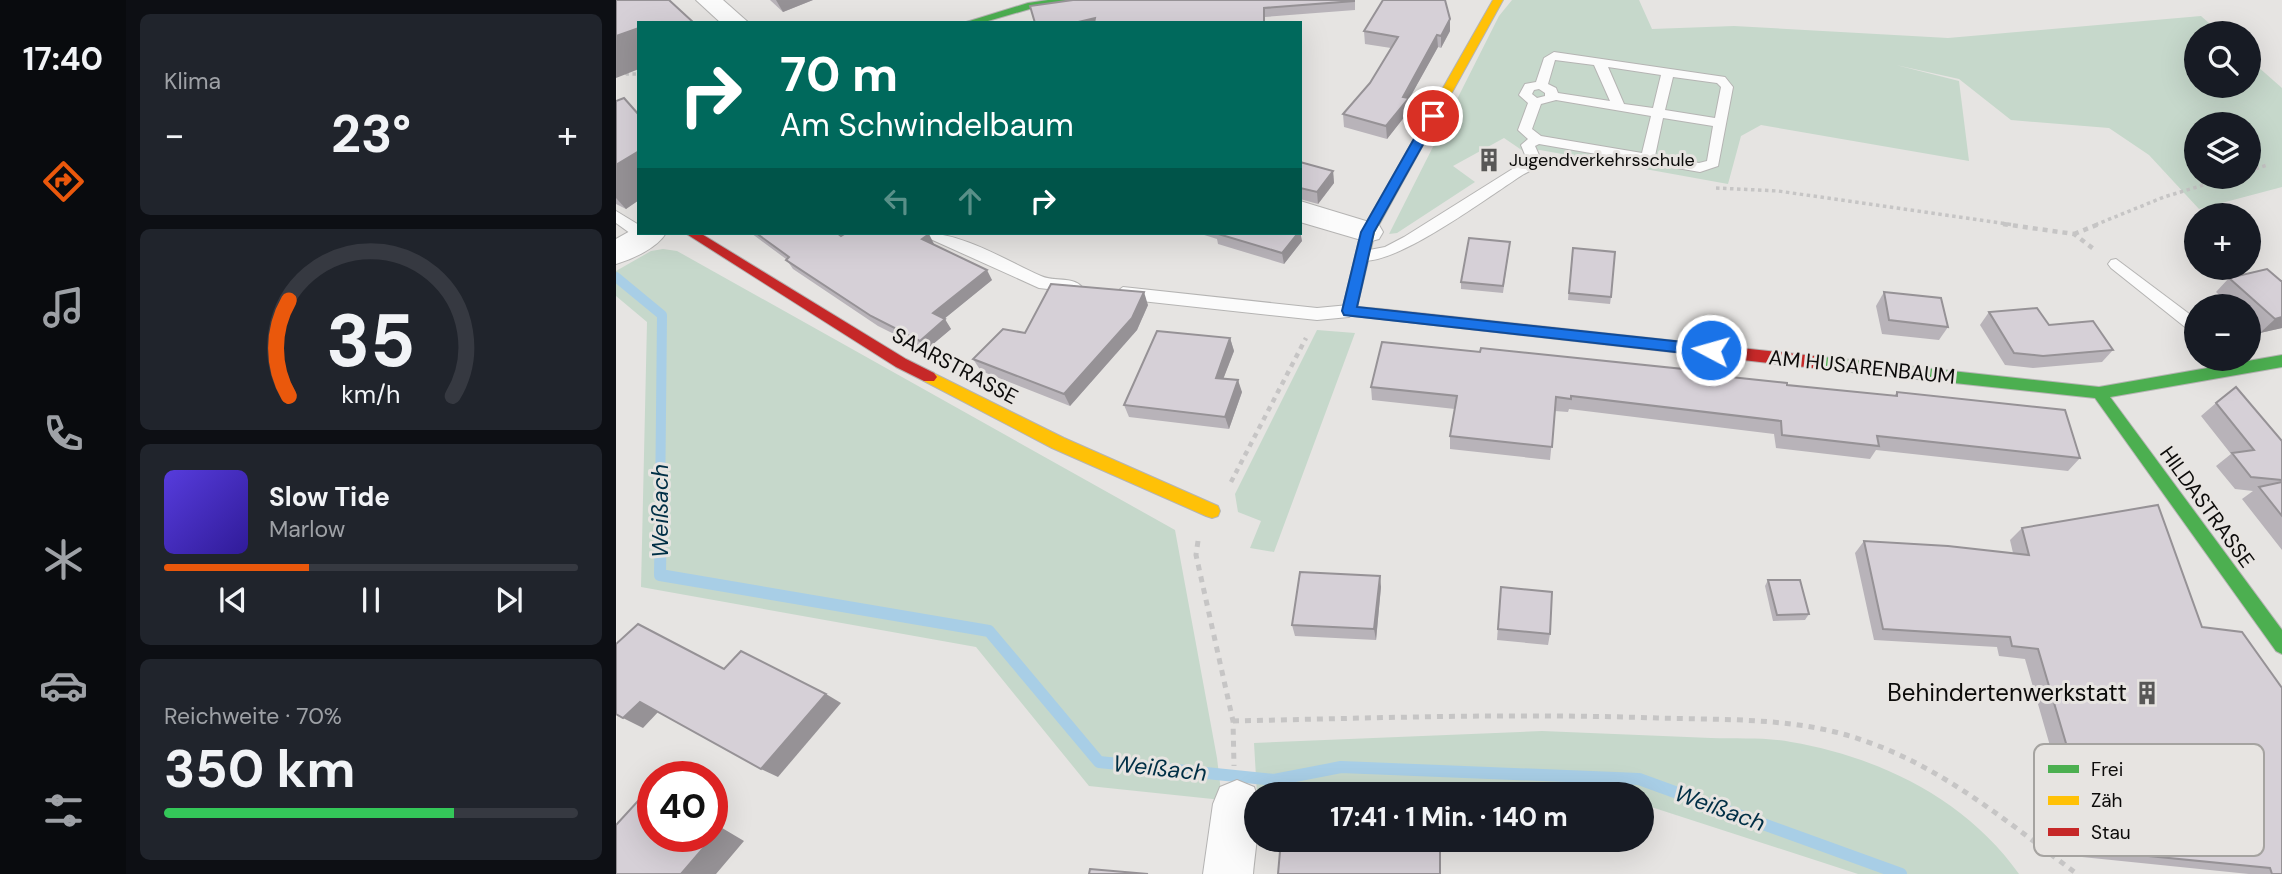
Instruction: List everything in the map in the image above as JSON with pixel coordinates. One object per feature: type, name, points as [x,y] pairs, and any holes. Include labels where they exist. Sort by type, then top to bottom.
[{"type":"street","points":[[708,0],[734,21]]},
{"type":"street","points":[[975,21],[1032,5],[1075,0]]},
{"type":"street","points":[[1349,311],[1366,244],[1498,0]]},
{"type":"street","points":[[1302,212],[1366,244]]},
{"type":"street","name":"SAARSTRASSE","points":[[694,235],[901,363],[1058,443],[1212,511]]},
{"type":"street","name":"AM HUSARENBAUM","points":[[1349,311],[2099,393],[2205,371]]},
{"type":"street","name":"AM HUSARENBAUM","points":[[2261,362],[2282,361]]},
{"type":"street","name":"HILDASTRASSE","points":[[2099,393],[2282,645]]},
{"type":"street","points":[[1228,874],[1237,804]]},
{"type":"lane","points":[[1535,102],[1525,130],[1537,139],[1700,168],[1709,167],[1713,163],[1726,83],[1554,56],[1550,58],[1541,85]]},
{"type":"lane","points":[[1599,62],[1619,107]]},
{"type":"lane","points":[[1647,159],[1668,72]]},
{"type":"lane","points":[[1553,96],[1550,88],[1541,85],[1532,86],[1525,91],[1527,98],[1535,102],[1548,100],[1553,96],[1720,123]]},
{"type":"lane","points":[[1366,244],[1389,251],[1519,171],[1536,164],[1528,145],[1537,139]]},
{"type":"lane","points":[[616,216],[636,239]]},
{"type":"lane","points":[[935,235],[1044,284],[1085,288]]},
{"type":"lane","points":[[2116,264],[2184,318]]},
{"type":"lane","points":[[1112,291],[1317,314],[1349,311]]},
{"type":"path","points":[[616,63],[627,74],[637,74]]},
{"type":"path","points":[[2261,167],[2267,165]]},
{"type":"path","points":[[1711,187],[1778,191],[2074,234],[2116,264]]},
{"type":"path","points":[[2074,234],[2190,189]]},
{"type":"path","points":[[1233,752],[1233,721],[1196,555],[1198,535],[1227,491],[1317,314]]},
{"type":"path","points":[[1233,721],[1566,714],[1771,722],[1832,730],[1885,748],[1938,774],[2034,843]]},
{"type":"path","points":[[2052,856],[2077,874]]},
{"type":"green space","points":[[1512,0],[1639,0],[1652,29],[1734,26],[1948,38],[2201,16],[2207,21],[2184,21],[2184,98],[2261,98],[2261,70],[2282,88],[2282,187],[2222,203],[2193,203],[2149,155],[2109,128],[2011,120],[1959,79],[1896,65],[1959,81],[1969,161],[1761,125],[1741,136],[1728,184],[1540,150],[1526,153],[1504,138],[1453,166],[1475,182],[1397,233],[1389,234],[1499,16]]},
{"type":"green space","points":[[651,251],[677,251],[1175,530],[1217,758],[1222,800],[1089,786],[976,647],[641,587],[647,322],[616,296],[616,271]]},
{"type":"green space","points":[[1317,330],[1355,333],[1274,552],[1250,548],[1261,521],[1238,512],[1235,494]]},
{"type":"green space","points":[[1542,731],[1771,739],[1791,742],[1856,758],[1918,786],[1947,803],[1973,824],[1998,847],[2019,874],[1858,874],[1654,808],[1654,782],[1256,782],[1254,743]]},
{"type":"building","points":[[616,0],[669,0],[692,21],[637,21],[637,29],[616,36]]},
{"type":"building","points":[[1073,0],[1354,0],[1264,8],[1264,21],[1094,21],[1095,18],[1082,21],[1034,21],[1030,6]]},
{"type":"building","points":[[1383,0],[1445,0],[1450,19],[1441,36],[1437,35],[1403,97],[1409,98],[1386,126],[1343,114],[1370,83],[1398,37],[1364,31]]},
{"type":"building","points":[[624,98],[637,113],[637,152],[616,165],[616,101]]},
{"type":"building","points":[[1302,163],[1333,171],[1317,192],[1302,188]]},
{"type":"building","points":[[759,235],[928,235],[922,239],[987,270],[933,313],[945,319],[920,341],[871,316],[786,260],[789,257]]},
{"type":"building","points":[[1222,235],[1296,235],[1282,253]]},
{"type":"building","points":[[1469,238],[1510,242],[1503,286],[1461,282]]},
{"type":"building","points":[[1573,248],[1615,252],[1611,297],[1569,293]]},
{"type":"building","points":[[2267,269],[2282,281],[2282,317],[2275,319],[2261,307],[2261,294],[2247,294],[2231,280],[2261,280],[2261,270]]},
{"type":"building","points":[[1051,284],[1144,292],[1132,318],[1064,394],[973,359],[1003,329],[1025,333]]},
{"type":"building","points":[[1884,292],[1941,298],[1948,327],[1889,320]]},
{"type":"building","points":[[2037,308],[2049,325],[2093,321],[2113,350],[2043,356],[2014,353],[1989,312]]},
{"type":"building","points":[[1157,331],[1230,338],[1216,378],[1238,380],[1225,417],[1124,405]]},
{"type":"building","points":[[1382,342],[1480,352],[1481,348],[1712,372],[1712,375],[1787,385],[1897,396],[1897,392],[2065,410],[2080,458],[1877,436],[1879,446],[1782,435],[1781,421],[1571,396],[1571,399],[1556,397],[1552,447],[1450,436],[1457,396],[1371,387]]},
{"type":"building","points":[[2236,387],[2282,441],[2282,480],[2251,477],[2232,453],[2254,450],[2216,403]]},
{"type":"building","points":[[2282,482],[2282,516],[2259,487]]},
{"type":"building","name":"Behindertenwerkstatt","points":[[2158,505],[2202,627],[2242,632],[2282,688],[2282,874],[2272,874],[2270,868],[2149,856],[2264,856],[2264,744],[2066,744],[2038,649],[2012,646],[2010,637],[1883,629],[1864,541],[1948,546],[2029,555],[2022,528]]},
{"type":"building","points":[[1300,572],[1380,576],[1374,629],[1292,625]]},
{"type":"building","points":[[1768,580],[1800,580],[1809,614],[1777,615]]},
{"type":"building","points":[[1501,587],[1552,592],[1550,634],[1498,629]]},
{"type":"building","points":[[638,624],[724,669],[741,651],[826,694],[761,769],[640,702],[623,718],[616,714],[616,644]]},
{"type":"building","points":[[637,802],[637,852],[700,852],[681,874],[616,874],[616,825]]},
{"type":"building","points":[[1280,852],[1440,852],[1440,874],[1278,874]]},
{"type":"building","points":[[1090,869],[1148,874],[1089,874]]},
{"type":"waterway","name":"Weißach","points":[[616,277],[662,315],[660,511]]},
{"type":"waterway","name":"Weißach","points":[[661,509],[660,575],[989,631],[1099,762],[1274,780],[1341,767],[1639,779],[1901,874]]},
{"type":"traffic: fast","points":[[975,21],[1032,5],[1075,0]]},
{"type":"traffic: fast","points":[[1814,362],[2099,393],[2282,361]]},
{"type":"traffic: fast","points":[[2099,393],[2282,645]]},
{"type":"traffic: slow","points":[[1381,314],[1349,311],[1368,232],[1498,0]]},
{"type":"traffic: slow","points":[[929,377],[1058,443],[1212,511]]},
{"type":"traffic: jam","points":[[694,235],[901,363],[929,377]]},
{"type":"traffic: jam","points":[[1381,314],[1814,362]]},
{"type":"place","name":"Jugendverkehrsschule","points":[[1489,160]]},
{"type":"place","name":"Behindertenwerkstatt","points":[[2147,693]]},
{"type":"route","points":[[1433,116],[1368,232],[1349,311],[1711,350]]}]
